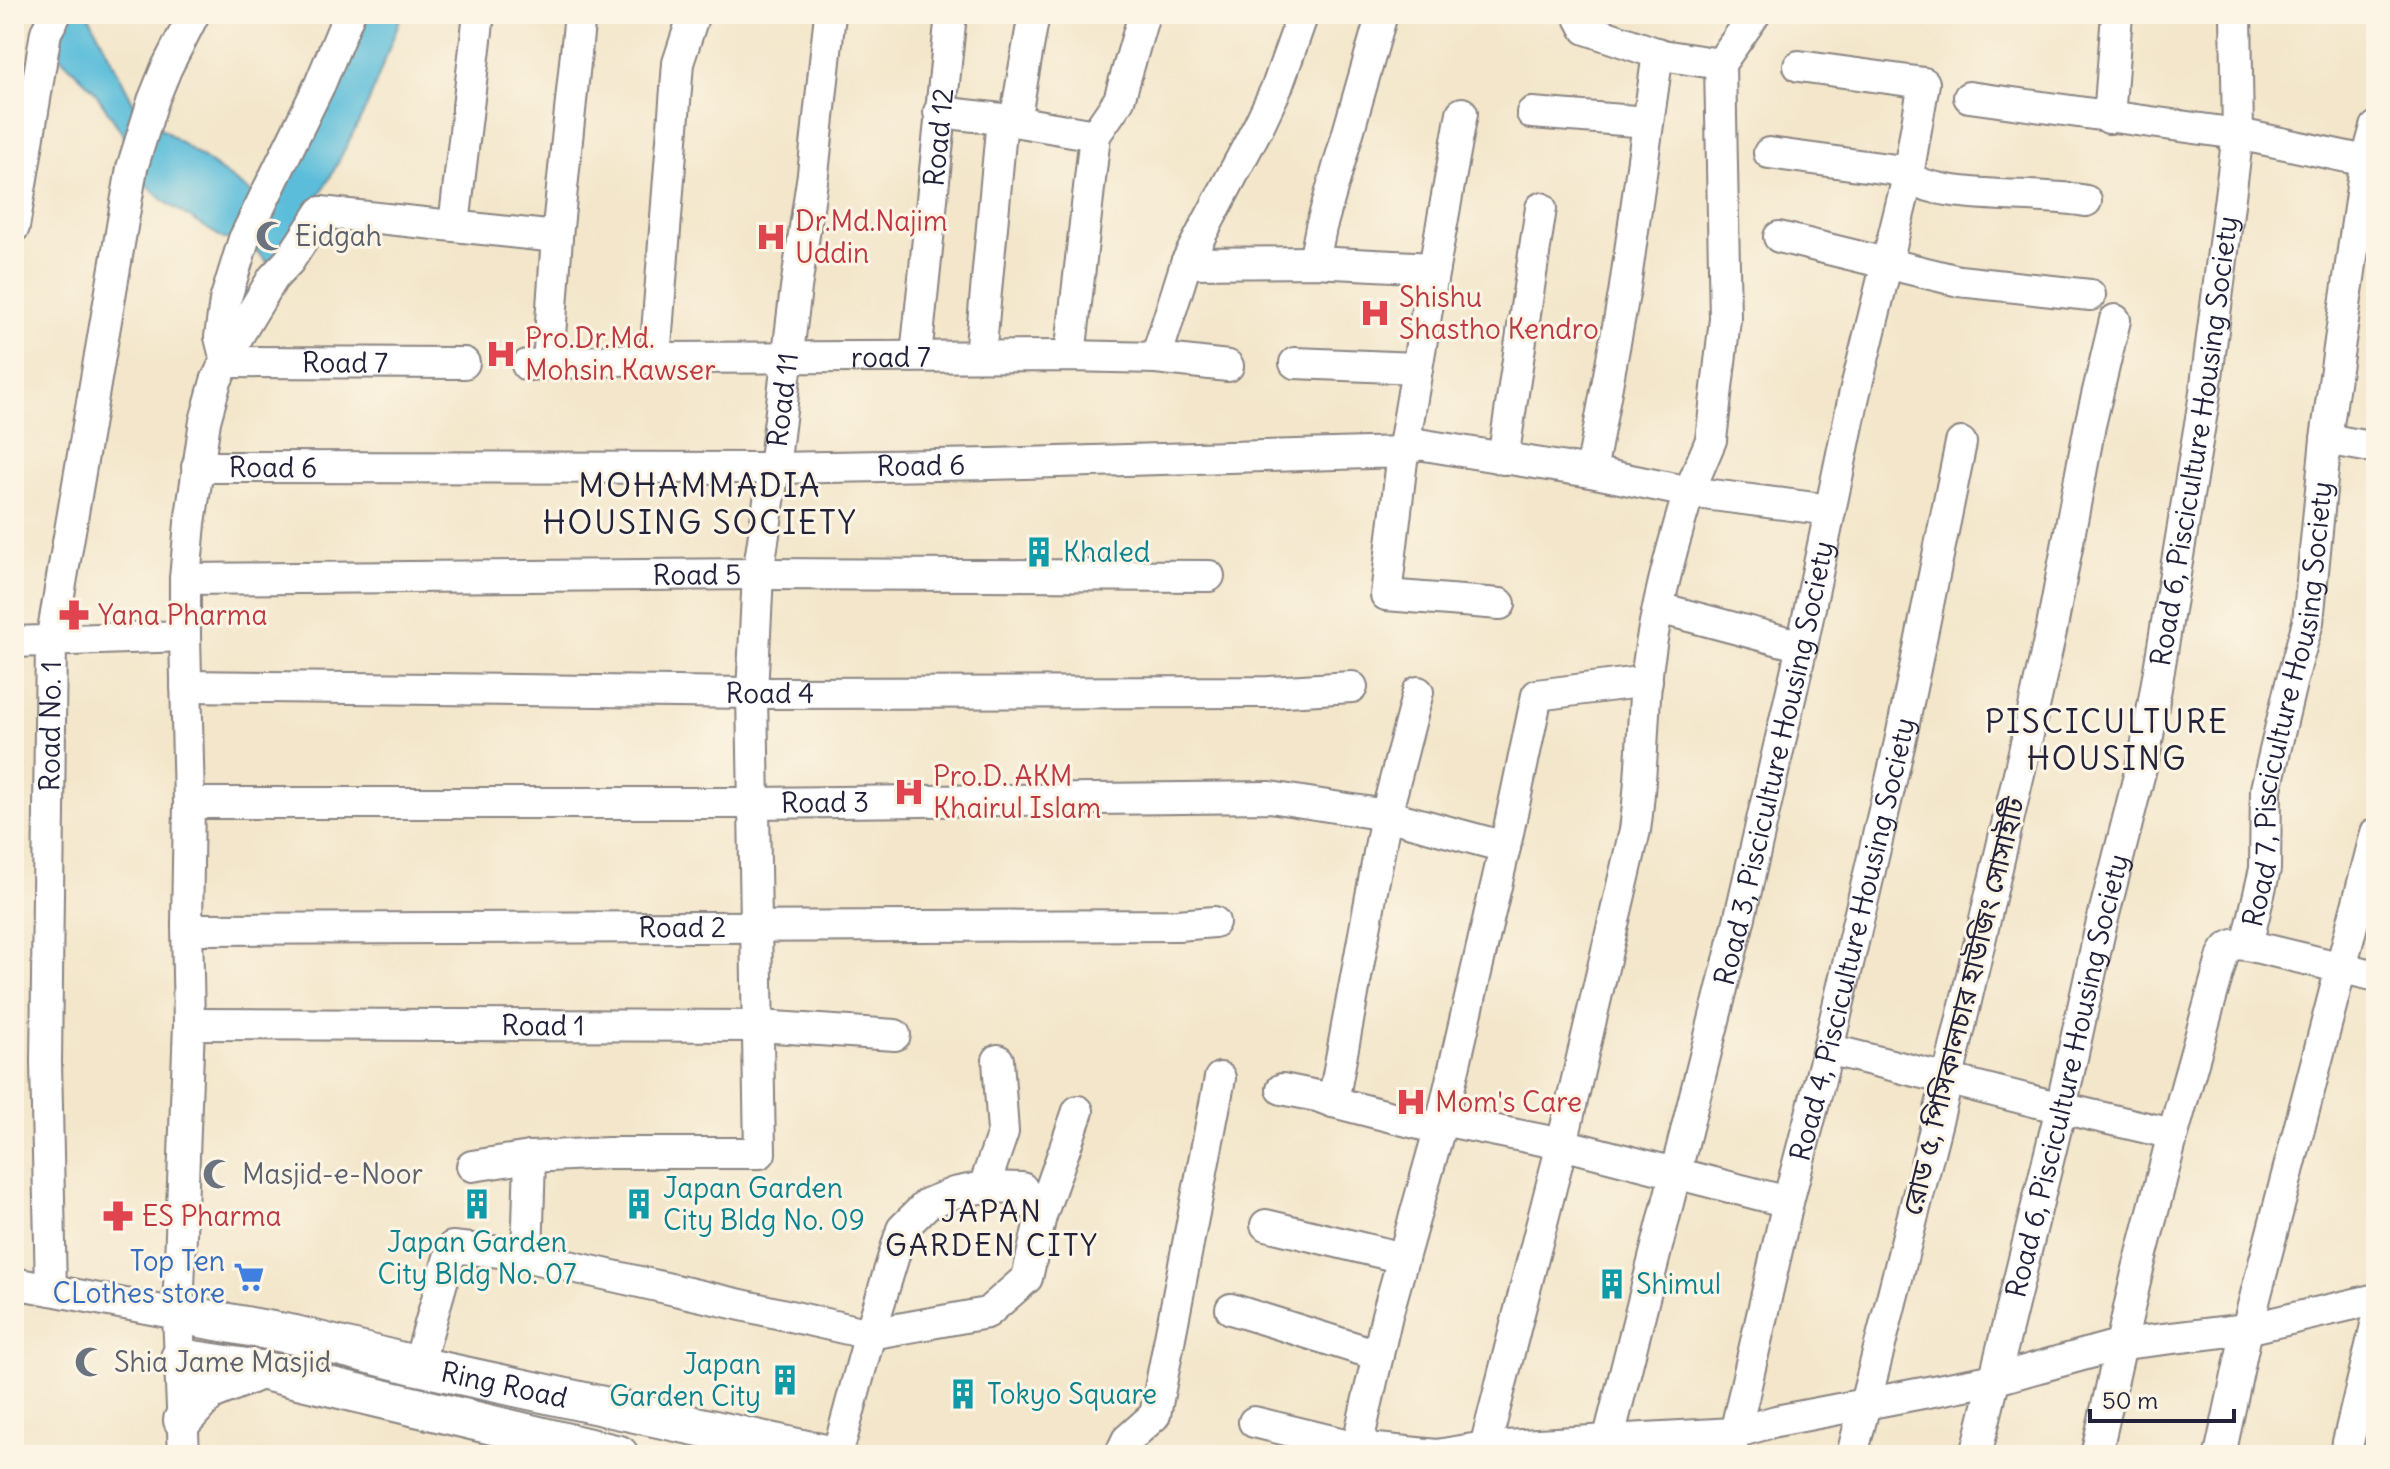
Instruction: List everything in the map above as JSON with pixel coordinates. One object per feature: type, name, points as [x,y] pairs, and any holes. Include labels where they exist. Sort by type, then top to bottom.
[{"type":"main road","name":"Ring Road","points":[[178,1314],[295,1335],[418,1366],[830,1455]]},
{"type":"main road","name":"Ring Road","points":[[180,1358],[260,1370],[619,1455]]},
{"type":"main road","points":[[184,1438],[209,1391],[260,1370]]},
{"type":"main road","points":[[504,1427],[515,1386]]},
{"type":"street","name":"Road No. 1","points":[[51,1290],[46,1062],[51,642],[132,168],[153,101],[194,14]]},
{"type":"street","points":[[227,362],[220,337],[225,301],[240,251],[320,84],[349,14]]},
{"type":"street","points":[[454,225],[479,14]]},
{"type":"street","points":[[184,1438],[178,1314],[189,1024],[185,579],[197,467],[216,381],[238,336],[273,278],[289,261],[321,212],[557,237],[580,14]]},
{"type":"street","points":[[655,358],[678,63],[694,14]]},
{"type":"street","name":"Road 11","points":[[530,1157],[608,1153],[760,1153],[752,693],[758,574],[813,174],[830,14]]},
{"type":"street","name":"Road 12","points":[[916,356],[951,14]]},
{"type":"street","points":[[980,356],[1008,120],[1034,14]]},
{"type":"street","points":[[1070,356],[1095,135],[1119,100],[1144,14]]},
{"type":"street","points":[[1156,358],[1186,263],[1277,87],[1303,14]]},
{"type":"street","points":[[1314,262],[1321,227],[1382,14]]},
{"type":"street","points":[[1578,14],[1586,29],[1658,53],[1720,64]]},
{"type":"street","points":[[1485,1447],[1562,1144],[1635,830],[1647,681],[1668,559],[1689,492],[1711,440],[1725,319],[1720,64],[1755,14]]},
{"type":"street","points":[[2109,118],[2117,14]]},
{"type":"street","name":"Road 6, Pisciculture Housing Society","points":[[1976,1455],[2146,748],[2204,400],[2238,134],[2236,14]]},
{"type":"street","points":[[14,227],[47,22]]},
{"type":"street","points":[[1591,472],[1624,294],[1658,53]]},
{"type":"street","name":"Road 3, Pisciculture Housing Society","points":[[1608,1441],[1739,921],[1802,646],[1854,396],[1907,181],[1924,83],[1799,66]]},
{"type":"street","points":[[1969,97],[2238,134],[2366,161]]},
{"type":"street","points":[[939,112],[1095,135]]},
{"type":"street","points":[[1462,113],[1403,452],[1386,595],[1500,604]]},
{"type":"street","points":[[1532,113],[1648,122]]},
{"type":"street","name":"Road 7, Pisciculture Housing Society","points":[[2096,1455],[2137,1273],[2223,955],[2233,943],[2247,945],[2265,869],[2266,789],[2308,622],[2326,439],[2366,161],[2376,127]]},
{"type":"street","points":[[1769,153],[1896,170],[1907,181],[1955,191],[2086,201]]},
{"type":"street","points":[[1503,459],[1541,208]]},
{"type":"street","name":"road 7","points":[[557,237],[538,364],[655,358],[1070,356],[1156,358],[1228,366]]},
{"type":"street","points":[[1779,237],[1959,281],[2090,295]]},
{"type":"street","points":[[240,251],[249,271],[273,278]]},
{"type":"street","points":[[1186,263],[1314,262],[1434,268]]},
{"type":"street","name":"রোড ৫, পিসিকালচার হাউজিং সোসাইটি","points":[[1852,1455],[1948,1078],[2049,643],[2090,425],[2115,320]]},
{"type":"street","name":"Road 7","points":[[227,362],[464,363]]},
{"type":"street","points":[[1295,363],[1417,368]]},
{"type":"street","points":[[2326,439],[2376,448]]},
{"type":"street","name":"Road 4, Pisciculture Housing Society","points":[[1732,1444],[1900,742],[1961,443]]},
{"type":"street","name":"Road 6","points":[[197,467],[774,468],[990,464],[1403,452],[1418,444],[1591,472],[1689,492],[1830,510]]},
{"type":"street","name":"Road 5","points":[[185,579],[758,574],[1209,576]]},
{"type":"street","points":[[1659,608],[1802,646]]},
{"type":"street","points":[[14,642],[185,636]]},
{"type":"street","points":[[1357,1451],[1378,1355],[1441,1125],[1537,695],[1647,681]]},
{"type":"street","name":"Road 4","points":[[186,686],[752,693],[1269,692],[1352,687]]},
{"type":"street","points":[[1333,1102],[1386,815],[1418,692]]},
{"type":"street","name":"Road 3","points":[[189,803],[755,803],[1270,797],[1386,815],[1505,847]]},
{"type":"street","points":[[2220,1455],[2247,1329],[2376,833]]},
{"type":"street","name":"Road 2","points":[[187,925],[198,929],[757,928],[1178,925],[1214,922]]},
{"type":"street","points":[[2247,945],[2376,976]]},
{"type":"street","name":"Road 1","points":[[189,1024],[759,1026],[895,1035]]},
{"type":"street","points":[[1828,1049],[2173,1134]]},
{"type":"street","points":[[984,1187],[1003,1132],[998,1060]]},
{"type":"street","points":[[1120,1455],[1127,1440],[1155,1415],[1220,1078]]},
{"type":"street","points":[[1282,1089],[1441,1125],[1562,1144],[1788,1202]]},
{"type":"street","points":[[418,1366],[452,1247],[527,1257],[870,1334],[987,1313],[1027,1278],[1041,1216],[1078,1111]]},
{"type":"street","points":[[472,1166],[530,1157],[527,1257]]},
{"type":"street","points":[[837,1455],[902,1229],[927,1204],[954,1193],[984,1187],[1022,1188],[1041,1216]]},
{"type":"street","points":[[182,1189],[192,1284],[198,1294],[222,1308],[259,1318],[278,1334]]},
{"type":"street","points":[[1266,1225],[1403,1258]]},
{"type":"street","points":[[14,1283],[178,1314]]},
{"type":"street","points":[[1254,1422],[1357,1451],[1437,1455],[1485,1447],[1608,1441],[1732,1444],[1776,1421],[1996,1379],[2122,1344],[2247,1329],[2376,1299]]},
{"type":"street","points":[[1231,1309],[1378,1355]]},
{"type":"street","points":[[2345,1455],[2376,1325]]},
{"type":"water","points":[[45,14],[88,14],[138,112],[273,208],[370,14],[402,14],[368,104],[333,172],[281,262],[271,266],[245,239],[224,239],[168,204],[144,183],[122,133],[93,89],[60,57],[60,41]]},
{"type":"place","name":"Eidgah","points":[[271,236]]},
{"type":"place","name":"Dr.Md.Najim Uddin","points":[[771,237]]},
{"type":"place","name":"Shishu Shastho Kendro","points":[[1375,313]]},
{"type":"place","name":"Pro.Dr.Md. Mohsin Kawser","points":[[501,354]]},
{"type":"place","name":"Khaled","points":[[1039,552]]},
{"type":"place","name":"Yana Pharma","points":[[74,615]]},
{"type":"place","name":"Pro.D. AKM Khairul Islam","points":[[909,792]]},
{"type":"place","name":"Mom's Care","points":[[1411,1102]]},
{"type":"place","name":"Masjid-e-Noor","points":[[218,1174]]},
{"type":"place","name":"Japan Garden City Bldg No. 07","points":[[477,1204]]},
{"type":"place","name":"Japan Garden City Bldg No. 09","points":[[639,1204]]},
{"type":"place","name":"ES Pharma","points":[[118,1216]]},
{"type":"place","name":"Top Ten CLothes store","points":[[249,1277]]},
{"type":"place","name":"Shimul","points":[[1612,1284]]},
{"type":"place","name":"Shia Jame Masjid","points":[[90,1362]]},
{"type":"place","name":"Japan Garden City","points":[[785,1380]]},
{"type":"place","name":"Tokyo Square","points":[[963,1394]]},
{"type":"district","name":"MOHAMMADIA HOUSING SOCIETY","points":[[700,504]]},
{"type":"district","name":"PISCICULTURE HOUSING","points":[[2107,740]]},
{"type":"district","name":"JAPAN GARDEN CITY","points":[[992,1229]]}]
